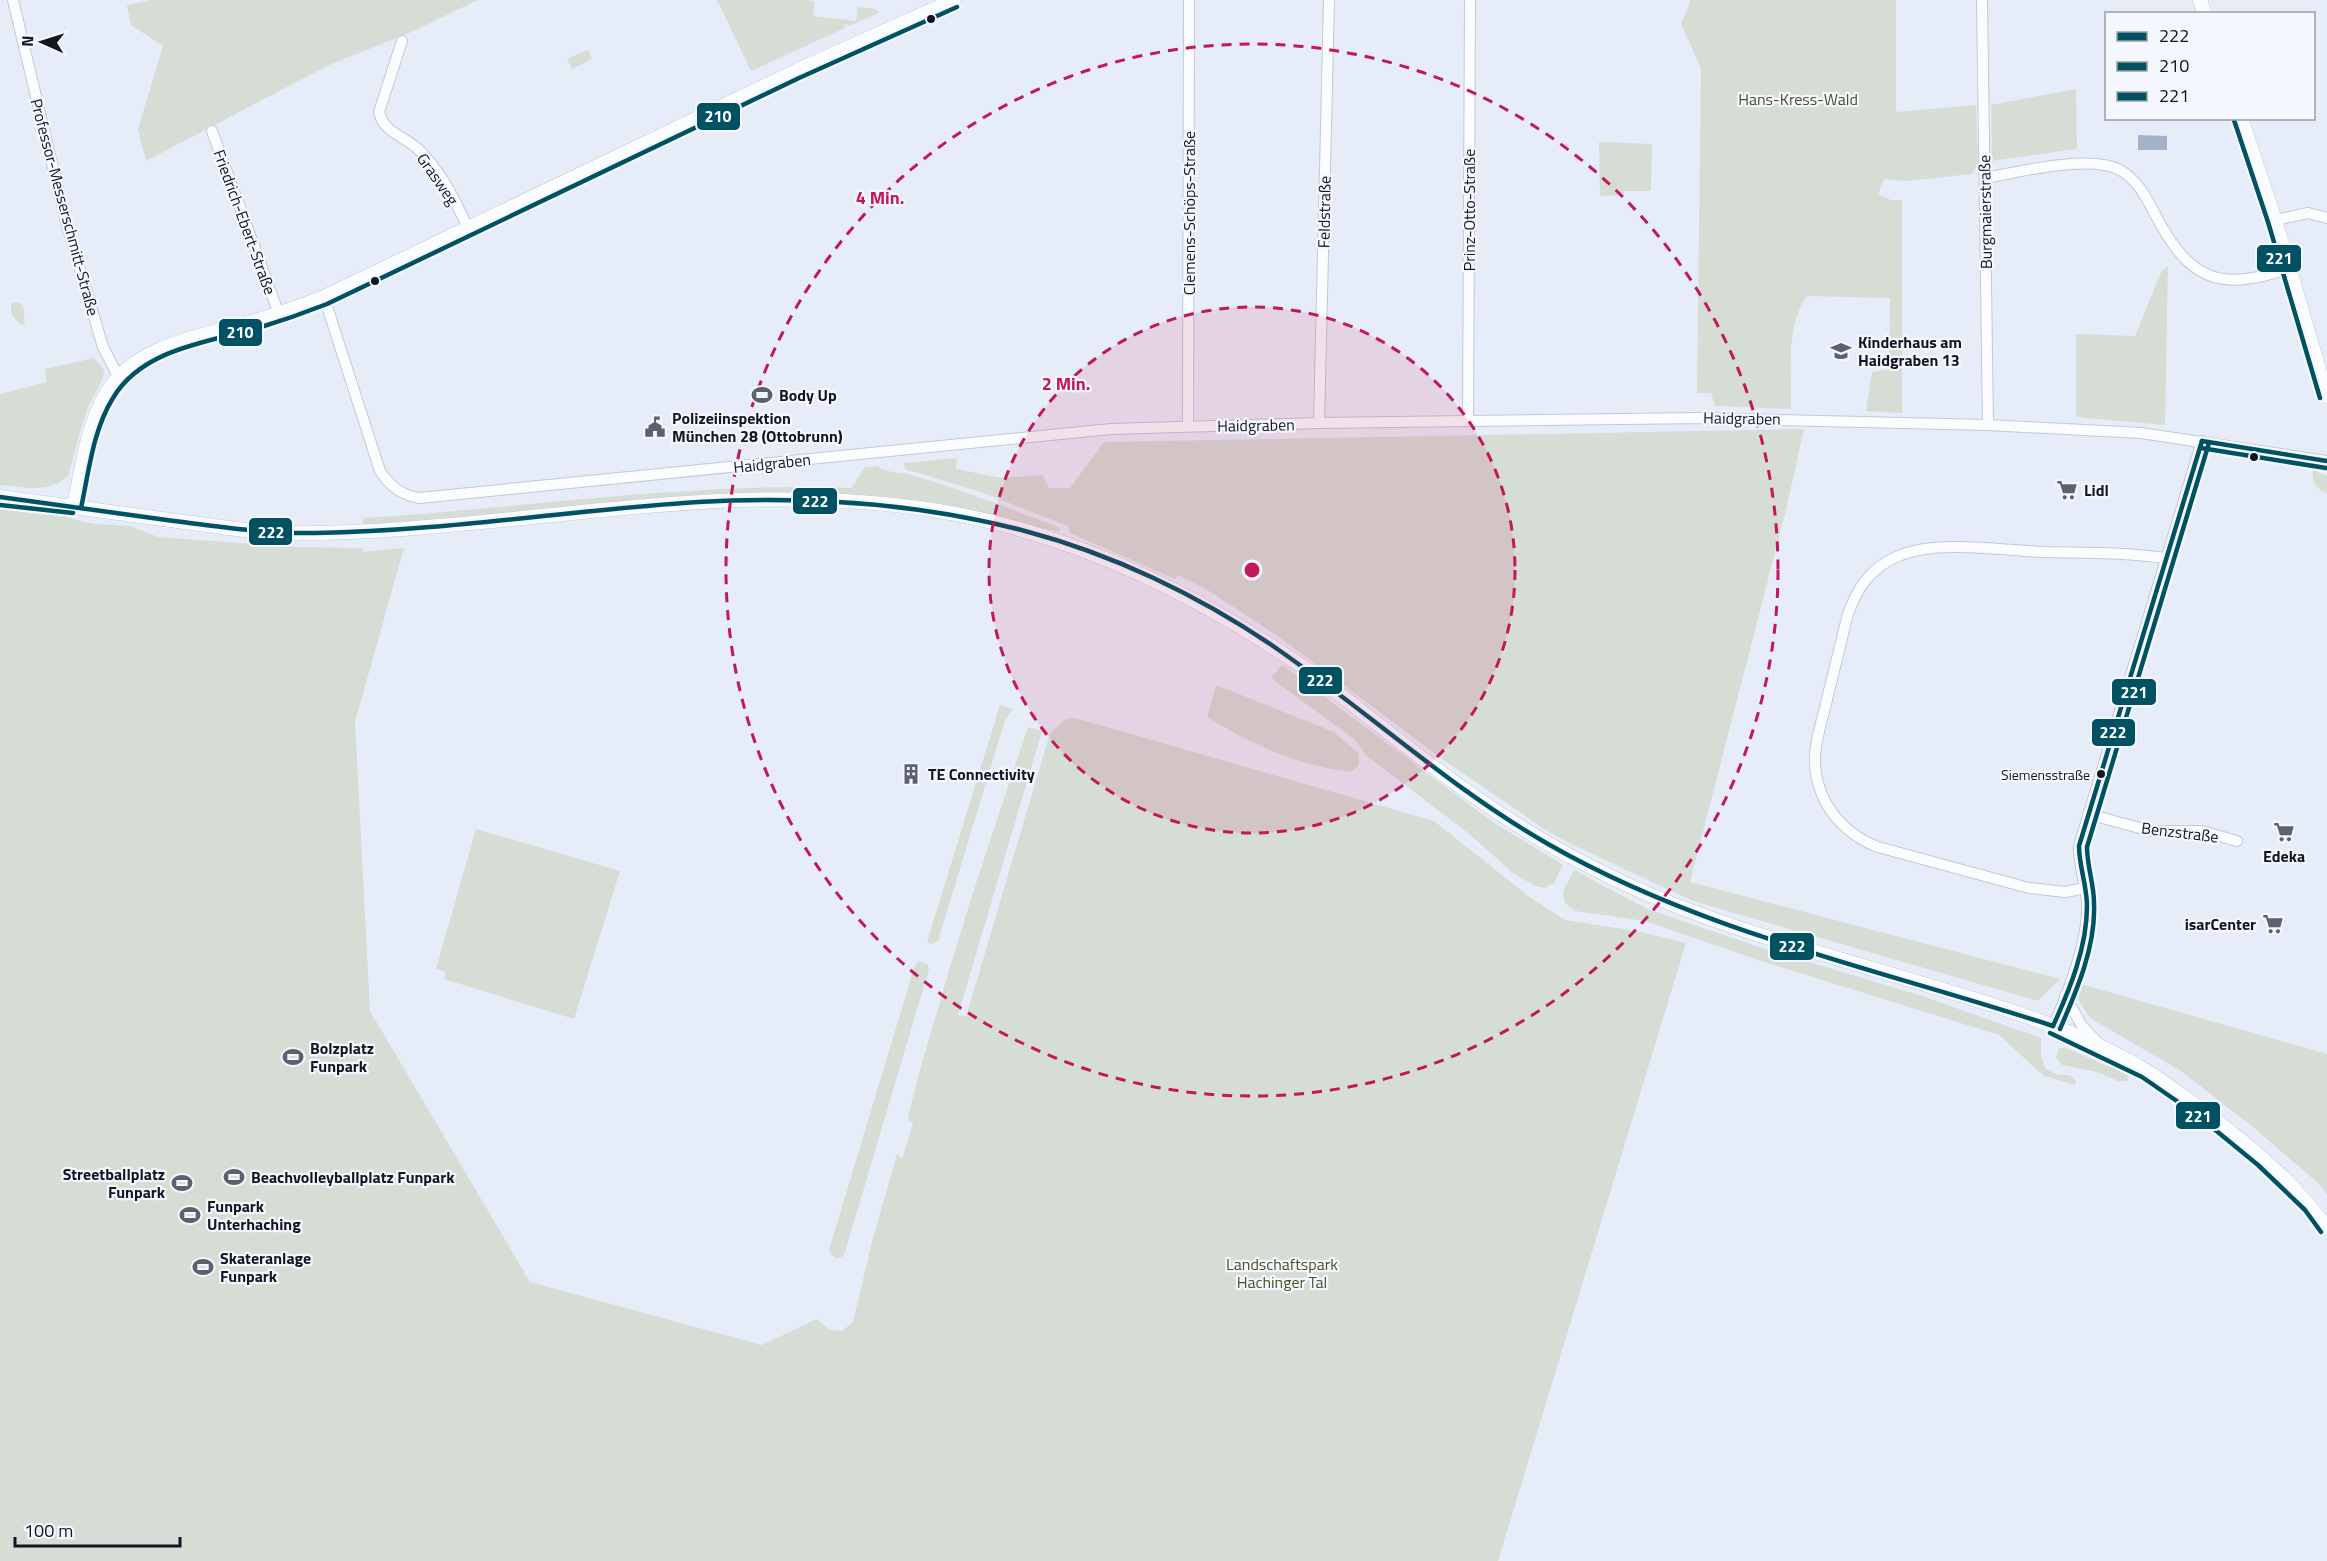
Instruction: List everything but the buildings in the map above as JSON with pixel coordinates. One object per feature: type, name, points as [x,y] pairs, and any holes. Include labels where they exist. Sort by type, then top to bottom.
[{"type":"main road","points":[[74,506],[91,432],[101,402],[118,376],[141,359],[159,350],[279,314],[324,297],[814,63],[954,0]]},
{"type":"main road","points":[[2242,120],[2290,268],[2327,396]]},
{"type":"main road","points":[[0,497],[246,531],[303,534],[385,531],[636,507],[750,500],[896,505],[974,518],[1024,531],[1096,555],[1197,601],[1272,646],[1497,813],[1600,872],[1691,912],[1945,990],[2053,1026],[2146,1071],[2264,1159],[2311,1205],[2327,1227]]},
{"type":"street","name":"Professor-Messerschmitt-Straße","points":[[13,0],[66,222],[103,347],[118,376]]},
{"type":"street","name":"Clemens-Schöps-Straße","points":[[1188,426],[1189,0]]},
{"type":"street","name":"Feldstraße","points":[[1319,423],[1329,0]]},
{"type":"street","name":"Prinz-Otto-Straße","points":[[1468,421],[1470,0]]},
{"type":"street","name":"Burgmaierstraße","points":[[1982,0],[1988,425]]},
{"type":"street","name":"Grasweg","points":[[402,41],[380,112],[382,122],[419,150],[451,191],[468,228]]},
{"type":"street","name":"Friedrich-Ebert-Straße","points":[[212,131],[279,314]]},
{"type":"street","points":[[1984,177],[2076,163],[2103,164],[2120,170],[2134,181],[2146,196],[2184,260],[2196,270],[2218,279],[2237,280],[2260,277],[2290,268]]},
{"type":"street","points":[[2275,220],[2308,213],[2327,218]]},
{"type":"street","name":"Haidgraben","points":[[324,297],[380,471],[391,486],[419,498],[1053,434],[1188,426],[1319,423],[1723,418],[1988,425],[2090,429],[2202,441],[2327,461]]},
{"type":"street","points":[[2053,1026],[2076,964],[2086,923],[2087,908],[2079,846],[2202,441]]},
{"type":"street","points":[[2085,888],[2065,892],[2029,888],[1878,847],[1860,839],[1843,825],[1827,805],[1819,785],[1815,758],[1848,614],[1855,595],[1865,579],[1887,562],[1912,551],[1952,548],[2165,558]]},
{"type":"street","name":"Benzstraße","points":[[2088,814],[2151,831],[2202,831],[2238,840]]},
{"type":"street","points":[[2065,996],[2082,1026],[2103,1049]]},
{"type":"green space","points":[[151,0],[478,0],[409,33],[329,65],[146,161],[138,129],[163,46],[131,25],[127,5]]},
{"type":"green space","points":[[717,0],[809,0],[815,2],[813,16],[856,21],[858,7],[876,9],[879,13],[849,26],[844,25],[845,28],[751,71]]},
{"type":"green space","name":"Hans-Kress-Wald","points":[[1691,0],[1896,0],[1896,112],[1976,105],[1978,165],[1972,174],[1907,181],[1884,179],[1878,194],[1891,200],[1902,200],[1902,413],[1866,411],[1872,372],[1889,369],[1890,298],[1807,296],[1795,321],[1793,335],[1791,409],[1715,406],[1711,393],[1697,393],[1701,68],[1681,24]]},
{"type":"green space","points":[[588,50],[592,59],[572,69],[567,59]]},
{"type":"green space","points":[[2076,89],[2077,149],[1992,161],[1991,105]]},
{"type":"green space","points":[[1599,142],[1652,144],[1651,191],[1624,191],[1623,195],[1600,196]]},
{"type":"green space","points":[[2168,266],[2165,425],[2076,417],[2076,334],[2135,336],[2162,270]]},
{"type":"green space","points":[[17,302],[24,311],[25,324],[22,325],[11,311],[11,304]]},
{"type":"green space","points":[[94,358],[104,370],[103,378],[88,407],[68,476],[60,482],[44,487],[0,485],[0,394],[47,382],[45,369]]},
{"type":"green space","points":[[1804,429],[1785,514],[1690,882],[2060,979],[2038,1001],[1693,901],[1573,845],[1544,829],[1438,756],[1279,637],[1206,589],[1178,575],[1175,579],[1070,533],[1068,526],[981,492],[905,469],[904,463],[957,458],[956,469],[1002,478],[1043,475],[1049,488],[1070,488],[1104,442]]},
{"type":"green space","points":[[877,466],[884,470],[912,475],[986,500],[1060,528],[1059,532],[975,511],[896,499],[363,526],[363,518],[668,492],[790,487],[852,488],[865,467]]},
{"type":"green space","points":[[2313,470],[2327,476],[2327,493],[2316,485]]},
{"type":"green space","name":"Landschaftspark Hachinger Tal","points":[[0,509],[66,516],[96,524],[130,526],[158,537],[295,547],[362,548],[362,552],[404,548],[355,722],[370,1011],[530,1282],[762,1345],[817,1319],[830,1330],[842,1331],[853,1322],[873,1238],[897,1154],[902,1159],[913,1123],[908,1119],[911,1105],[949,970],[1028,727],[1042,731],[958,1015],[966,1017],[1050,733],[1066,719],[1075,718],[1434,821],[1531,898],[1565,920],[1636,931],[1686,943],[1498,1561],[0,1561]]},
{"type":"green space","points":[[1282,665],[1490,820],[1563,865],[1554,883],[1545,888],[1535,886],[1513,873],[1468,833],[1367,756],[1354,739],[1271,678]]},
{"type":"green space","points":[[1216,685],[1334,732],[1359,754],[1359,765],[1351,772],[1313,765],[1258,745],[1223,727],[1207,717]]},
{"type":"green space","points":[[1000,705],[1013,709],[1005,720],[938,941],[931,944],[927,942]]},
{"type":"green space","points":[[476,829],[620,871],[574,1019],[444,979],[446,972],[436,969]]},
{"type":"green space","points":[[1574,870],[1647,909],[1759,947],[1922,996],[2041,1038],[2041,1057],[2046,1069],[2058,1075],[2070,1075],[2076,1082],[2075,1085],[2044,1076],[1999,1035],[1758,960],[1645,921],[1575,911],[1565,903],[1563,892]]},
{"type":"green space","points":[[919,961],[927,964],[929,969],[845,1252],[842,1257],[836,1258],[829,1250],[915,965]]},
{"type":"green space","points":[[2077,983],[2327,1054],[2327,1195],[2319,1184],[2254,1128],[2181,1071],[2090,1018],[2079,1001]]},
{"type":"green space","points":[[2059,1048],[2066,1048],[2129,1075],[2127,1081],[2118,1081],[2097,1072],[2062,1065],[2056,1058]]},
{"type":"water","points":[[2138,135],[2167,136],[2167,150],[2138,150]]},
{"type":"transit line","name":"210","points":[[81,508],[92,451],[106,410],[126,381],[141,368],[158,358],[198,343],[258,328],[327,304],[799,78],[957,7]]},
{"type":"transit line","name":"221","points":[[2234,120],[2268,222],[2320,398]]},
{"type":"transit line","name":"222","points":[[2202,441],[2327,461]]},
{"type":"transit line","name":"222","points":[[2053,1026],[2071,983],[2084,937],[2087,898],[2079,846],[2202,441]]},
{"type":"transit line","name":"221","points":[[2060,1029],[2079,983],[2092,935],[2094,896],[2087,847],[2209,443]]},
{"type":"transit line","name":"221","points":[[2201,448],[2326,468]]},
{"type":"transit line","name":"222","points":[[0,497],[227,528],[298,533],[412,528],[739,500],[822,501],[904,508],[985,521],[1025,531],[1058,540],[1154,578],[1244,627],[1307,671],[1442,774],[1512,822],[1548,844],[1608,875],[1669,903],[1796,948],[2053,1026]]},
{"type":"transit line","name":"210","points":[[0,505],[73,513]]},
{"type":"transit line","name":"221","points":[[2050,1033],[2142,1077],[2197,1115],[2258,1165],[2305,1210],[2321,1232]]},
{"type":"place","name":"Kinderhaus am Haidgraben 13","points":[[1841,351]]},
{"type":"place","name":"Body Up","points":[[762,395]]},
{"type":"place","name":"Polizeiinspektion München 28 (Ottobrunn)","points":[[655,427]]},
{"type":"place","name":"Lidl","points":[[2067,490]]},
{"type":"place","name":"TE Connectivity","points":[[911,774]]},
{"type":"place","name":"Siemensstraße","points":[[2101,774]]},
{"type":"place","name":"Edeka","points":[[2284,832]]},
{"type":"place","name":"isarCenter","points":[[2273,924]]},
{"type":"place","name":"Bolzplatz Funpark","points":[[293,1057]]},
{"type":"place","name":"Beachvolleyballplatz Funpark","points":[[234,1177]]},
{"type":"place","name":"Streetballplatz Funpark","points":[[182,1183]]},
{"type":"place","name":"Funpark Unterhaching","points":[[190,1215]]},
{"type":"place","name":"Skateranlage Funpark","points":[[203,1267]]}]
